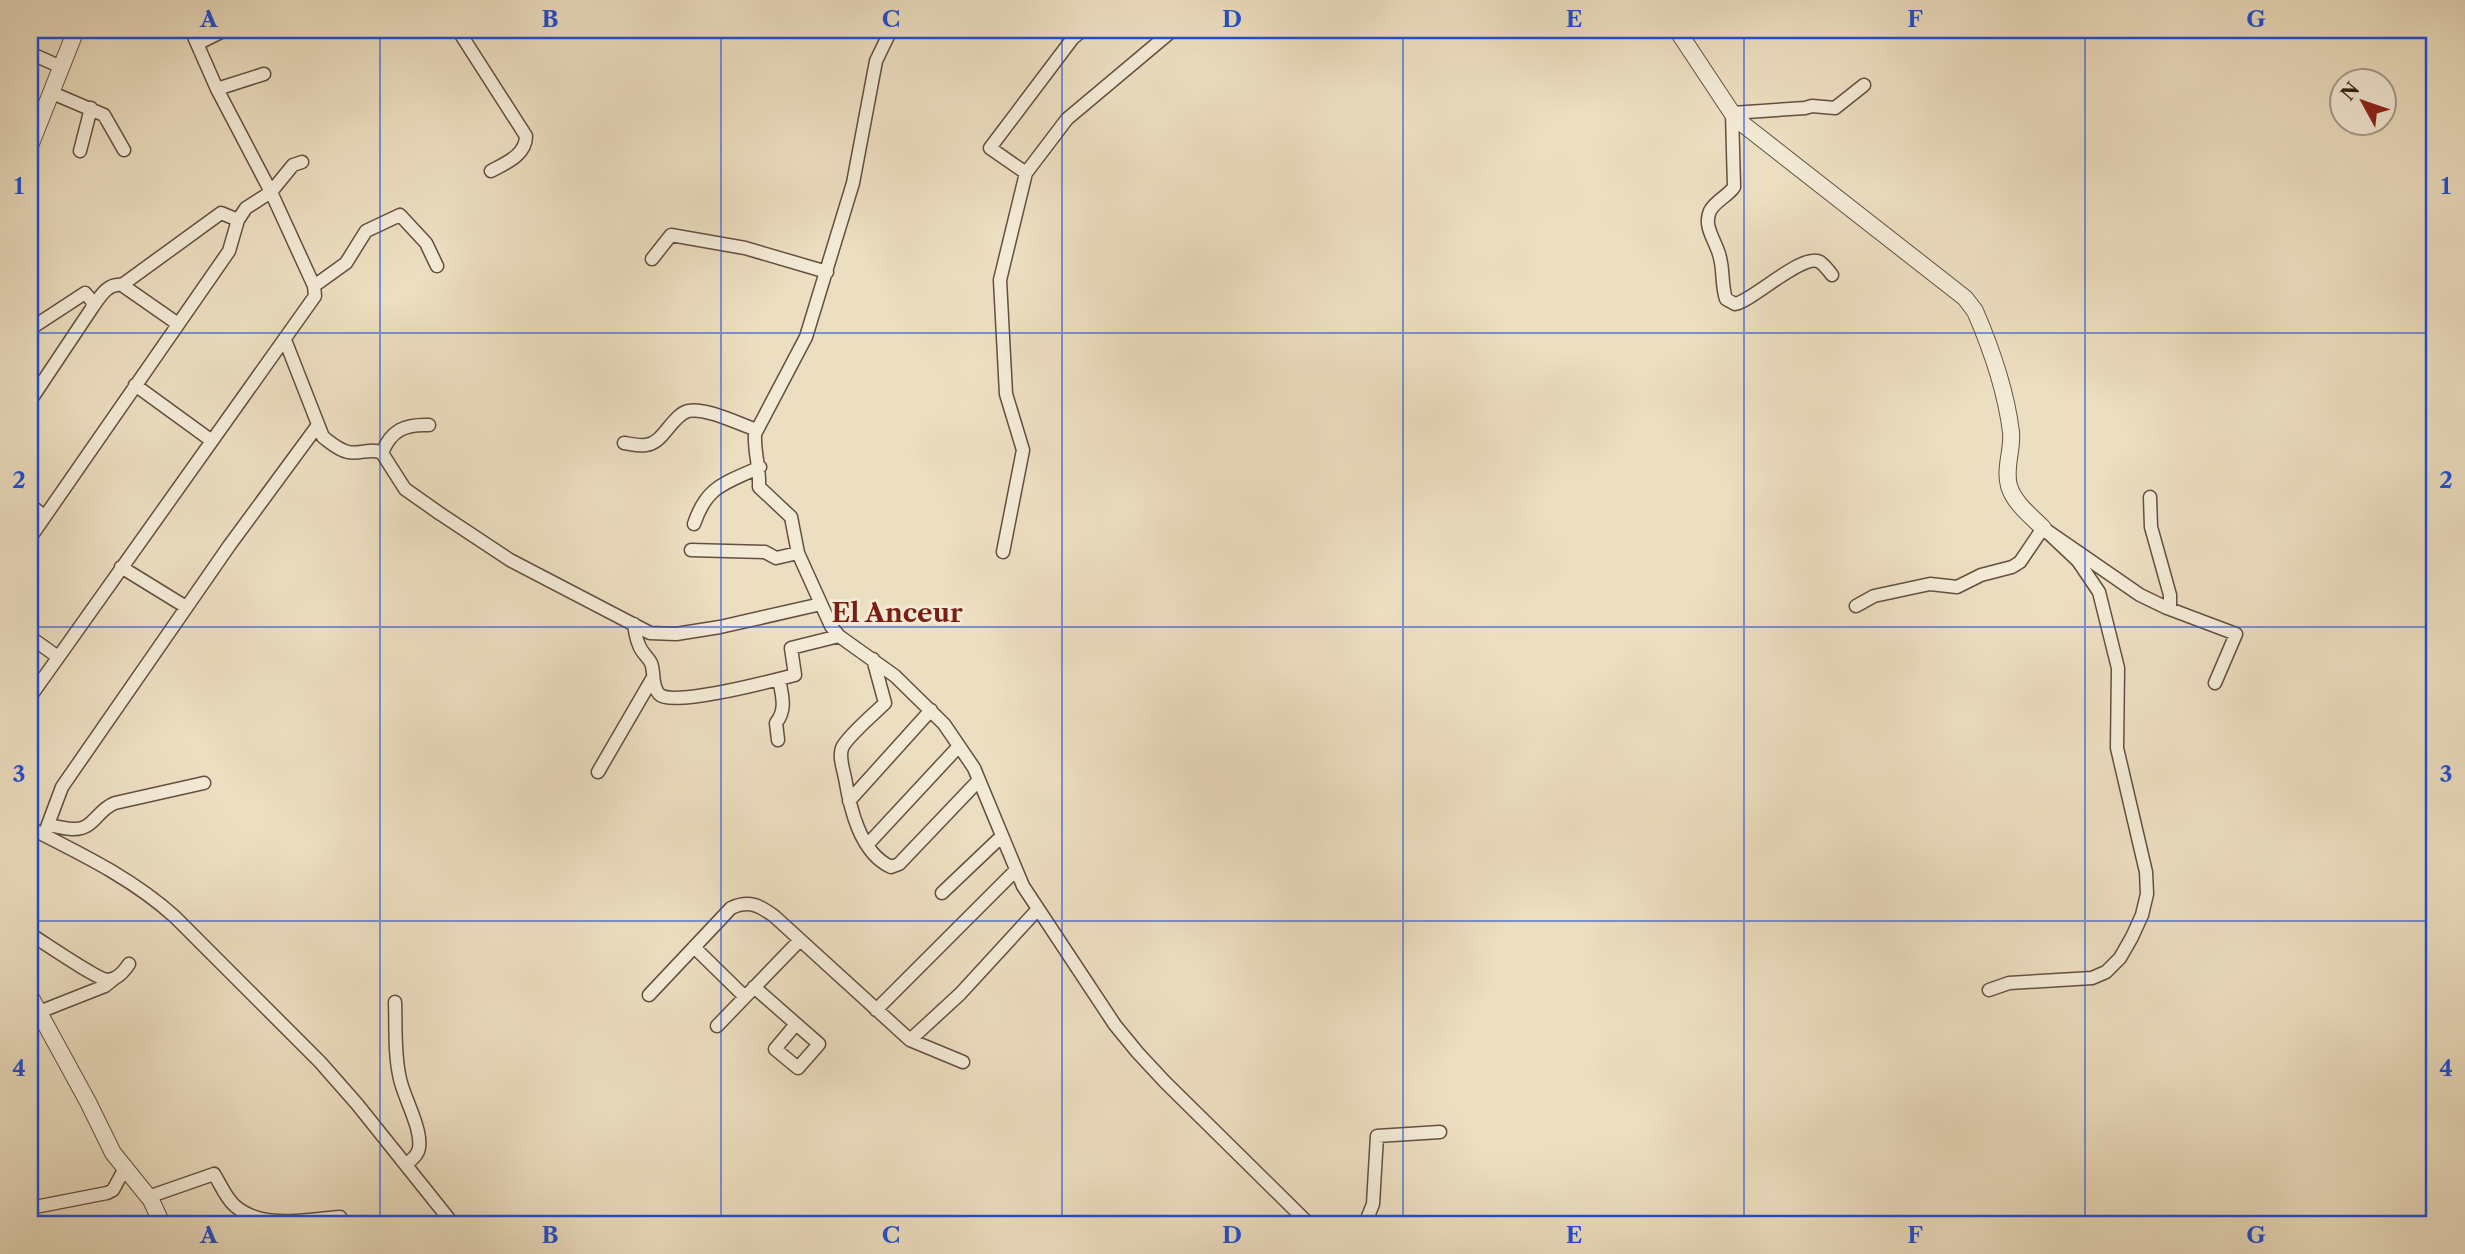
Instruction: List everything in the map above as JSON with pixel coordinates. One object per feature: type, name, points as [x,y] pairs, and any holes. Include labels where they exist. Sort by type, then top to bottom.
[{"type":"street","points":[[30,146],[76,30]]},
{"type":"street","points":[[30,697],[315,296],[314,286],[271,192],[217,89],[191,30]]},
{"type":"street","points":[[197,44],[225,30]]},
{"type":"street","points":[[458,30],[526,136],[521,152],[491,171]]},
{"type":"street","points":[[891,30],[876,61],[853,183],[806,337],[757,430],[754,448],[760,467],[759,487],[791,517],[797,553],[831,626],[839,636],[895,676],[944,724],[959,746],[979,780],[1023,886],[1115,1025],[1138,1053],[1309,1224]]},
{"type":"street","points":[[1026,173],[990,148],[1073,38],[1083,30]]},
{"type":"street","points":[[1003,552],[1023,450],[1006,394],[1000,280],[1026,173],[1067,119],[1173,30]]},
{"type":"street","points":[[1678,30],[1732,113],[1775,151],[1965,298],[1975,311],[2007,405],[2012,435],[2007,476],[2009,488],[2015,500],[2078,561],[2099,592],[2118,668],[2117,748],[2146,872],[2147,894],[2142,915],[2120,958],[2106,972],[2092,978],[2009,983],[1989,990]]},
{"type":"street","points":[[30,53],[61,67]]},
{"type":"street","points":[[217,89],[264,74]]},
{"type":"street","points":[[1732,113],[1812,106],[1835,108],[1864,85]]},
{"type":"street","points":[[50,92],[104,115],[124,150]]},
{"type":"street","points":[[80,151],[91,108]]},
{"type":"street","points":[[1732,113],[1734,187],[1714,206],[1708,218],[1722,267],[1726,299],[1735,304],[1742,302],[1767,285],[1814,261],[1820,262],[1832,275]]},
{"type":"street","points":[[30,538],[229,251],[238,220],[246,208],[271,192],[293,165],[302,162]]},
{"type":"street","points":[[122,285],[221,213],[238,220]]},
{"type":"street","points":[[314,286],[346,263],[366,231],[400,215],[426,243],[436,267]]},
{"type":"street","points":[[652,259],[671,235],[745,248],[827,272]]},
{"type":"street","points":[[30,401],[92,308],[114,284],[122,285],[178,324]]},
{"type":"street","points":[[30,329],[85,293],[93,302],[92,308]]},
{"type":"street","points":[[285,340],[323,436],[336,447],[348,452],[377,450],[382,453],[405,489],[439,513],[510,560],[650,633],[676,634],[821,604]]},
{"type":"street","points":[[135,385],[212,441]]},
{"type":"street","points":[[624,443],[649,445],[680,415],[692,411],[704,411],[757,430]]},
{"type":"street","points":[[46,830],[62,787],[318,425]]},
{"type":"street","points":[[382,453],[387,440],[404,426],[429,425]]},
{"type":"street","points":[[694,524],[701,504],[709,494],[721,485],[760,467]]},
{"type":"street","points":[[2151,497],[2151,527],[2170,595],[2170,609]]},
{"type":"street","points":[[30,505],[44,516]]},
{"type":"street","points":[[1856,606],[1874,596],[1930,584],[1957,587],[1981,575],[2012,567],[2020,562],[2043,528]]},
{"type":"street","points":[[2043,528],[2140,595],[2236,634],[2215,683]]},
{"type":"street","points":[[691,550],[765,552],[776,558],[797,553]]},
{"type":"street","points":[[121,567],[187,607]]},
{"type":"street","points":[[634,624],[638,645],[652,665],[652,679],[658,693],[664,698],[672,699],[717,693],[795,675],[790,648],[839,636]]},
{"type":"street","points":[[30,637],[58,657]]},
{"type":"street","points":[[873,659],[885,703],[842,747],[841,760],[856,825],[868,844],[886,864],[895,867],[979,780]]},
{"type":"street","points":[[598,772],[652,679]]},
{"type":"street","points":[[778,740],[776,723],[783,714],[784,707],[779,679]]},
{"type":"street","points":[[849,801],[930,710]]},
{"type":"street","points":[[868,844],[959,746]]},
{"type":"street","points":[[30,828],[81,829],[89,825],[106,807],[115,803],[204,783]]},
{"type":"street","points":[[46,830],[123,877],[154,898],[175,917],[320,1062],[453,1224]]},
{"type":"street","points":[[942,893],[1002,836]]},
{"type":"street","points":[[876,1010],[1016,870]]},
{"type":"street","points":[[649,995],[731,908],[752,903],[761,907],[800,940],[910,1040],[963,1062]]},
{"type":"street","points":[[910,1040],[960,994],[1038,909]]},
{"type":"street","points":[[30,934],[99,979],[115,978]]},
{"type":"street","points":[[717,1026],[800,940]]},
{"type":"street","points":[[694,947],[750,992],[796,1024]]},
{"type":"street","points":[[39,1012],[105,986],[122,974],[129,964]]},
{"type":"street","points":[[30,996],[89,1102],[113,1153],[148,1197],[162,1224]]},
{"type":"street","points":[[395,1002],[400,1079],[418,1134],[419,1148],[416,1157],[406,1164]]},
{"type":"street","points":[[1366,1224],[1373,1204],[1377,1136],[1440,1132]]},
{"type":"street","points":[[30,1208],[107,1193],[113,1190],[125,1168]]},
{"type":"street","points":[[148,1197],[214,1174],[234,1205],[250,1216],[266,1221],[340,1217],[344,1224]]},
{"type":"district","name":"El Anceur","points":[[897,613]]}]
